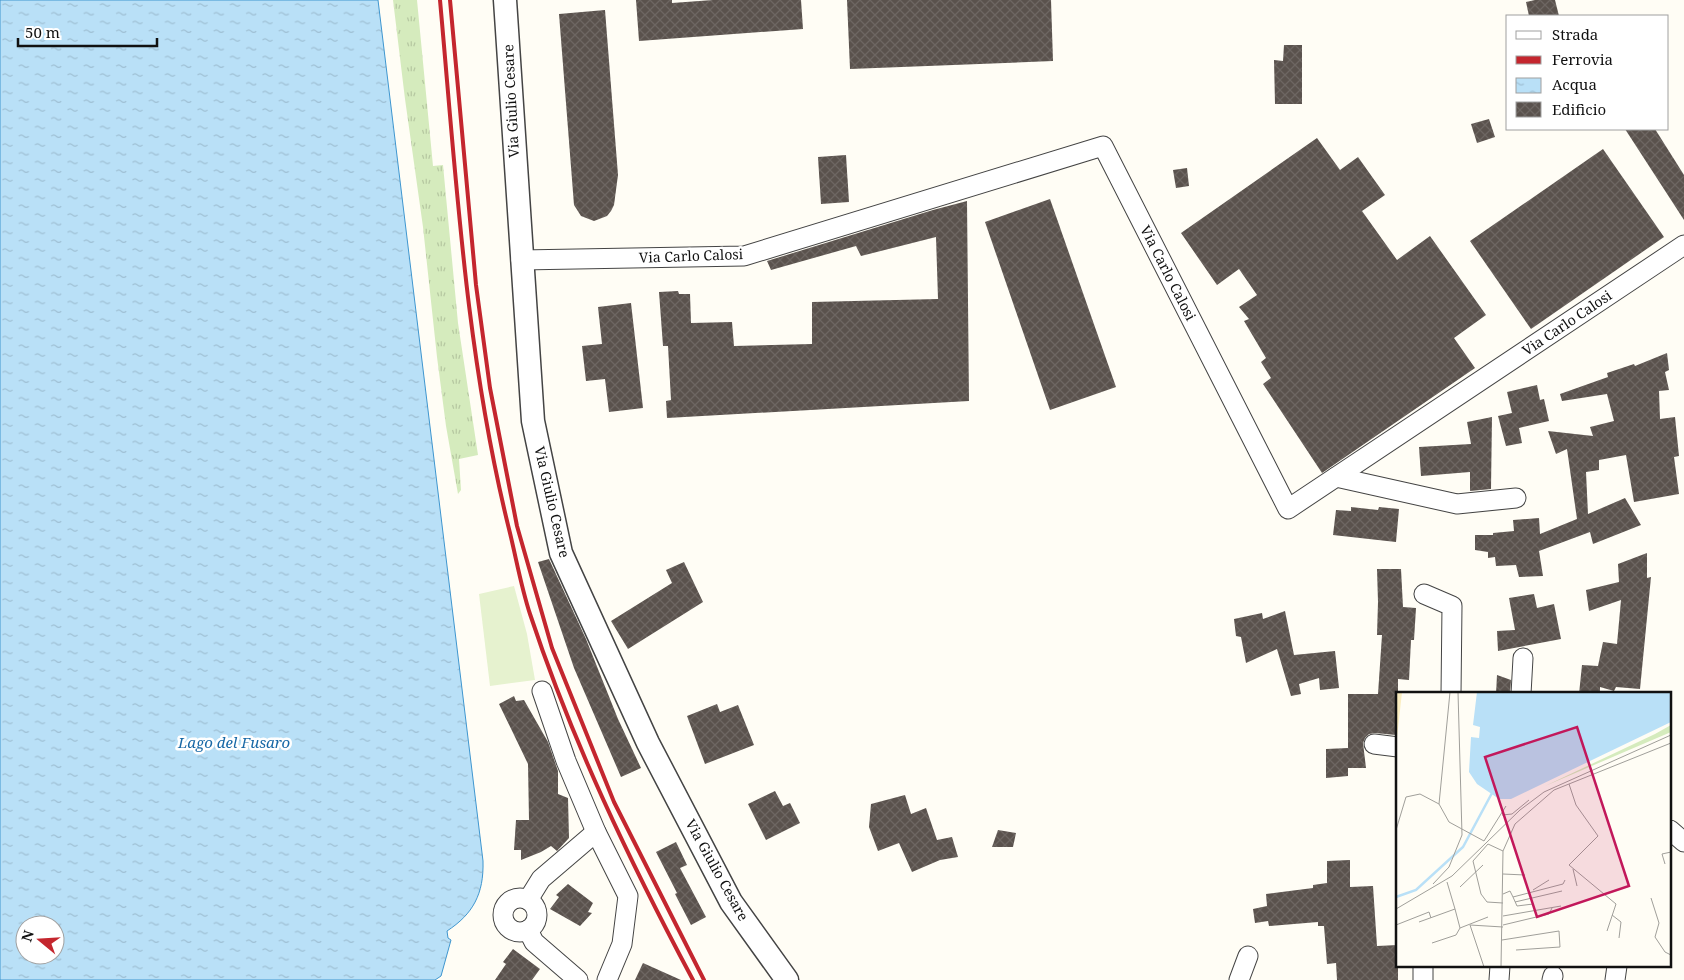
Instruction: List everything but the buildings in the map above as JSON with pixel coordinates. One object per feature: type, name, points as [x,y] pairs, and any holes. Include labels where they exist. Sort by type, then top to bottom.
[{"type":"street","name":"Via Giulio Cesare","points":[[505,0],[533,421],[561,553],[648,743],[731,902],[787,980]]},
{"type":"street","name":"Via Carlo Calosi","points":[[521,260],[744,256],[1103,146],[1288,509],[1684,245]]},
{"type":"street","points":[[1336,477],[1457,504],[1516,498]]},
{"type":"street","points":[[1424,594],[1452,606],[1451,692]]},
{"type":"street","points":[[1522,692],[1524,658]]},
{"type":"street","points":[[542,691],[566,761],[596,832],[628,896],[622,944],[607,980]]},
{"type":"street","points":[[1374,744],[1396,747]]},
{"type":"street","points":[[528,900],[541,880],[596,832]]},
{"type":"street","points":[[1672,832],[1684,842]]},
{"type":"street","points":[[517,898],[528,900],[535,907],[537,918],[532,927],[528,930],[516,931],[511,929],[504,920],[504,909],[511,900],[517,898]]},
{"type":"street","points":[[528,930],[534,942],[578,980]]},
{"type":"street","points":[[1239,980],[1248,956]]},
{"type":"green space","points":[[393,0],[417,0],[433,166],[443,165],[458,323],[478,455],[459,459],[461,490],[458,494],[446,426],[423,227]]},
{"type":"green space","points":[[514,586],[527,634],[535,680],[490,686],[479,594]]},
{"type":"water","name":"Lago del Fusaro","points":[[0,0],[378,0],[483,861],[479,893],[464,918],[447,931],[448,938],[451,940],[441,976],[435,980],[0,980]]},
{"type":"railway","points":[[440,0],[464,266],[472,332],[494,464],[524,593],[546,661],[583,755],[625,846],[693,980]]},
{"type":"railway","points":[[450,0],[476,285],[490,388],[517,526],[552,648],[614,802],[704,980]]}]
